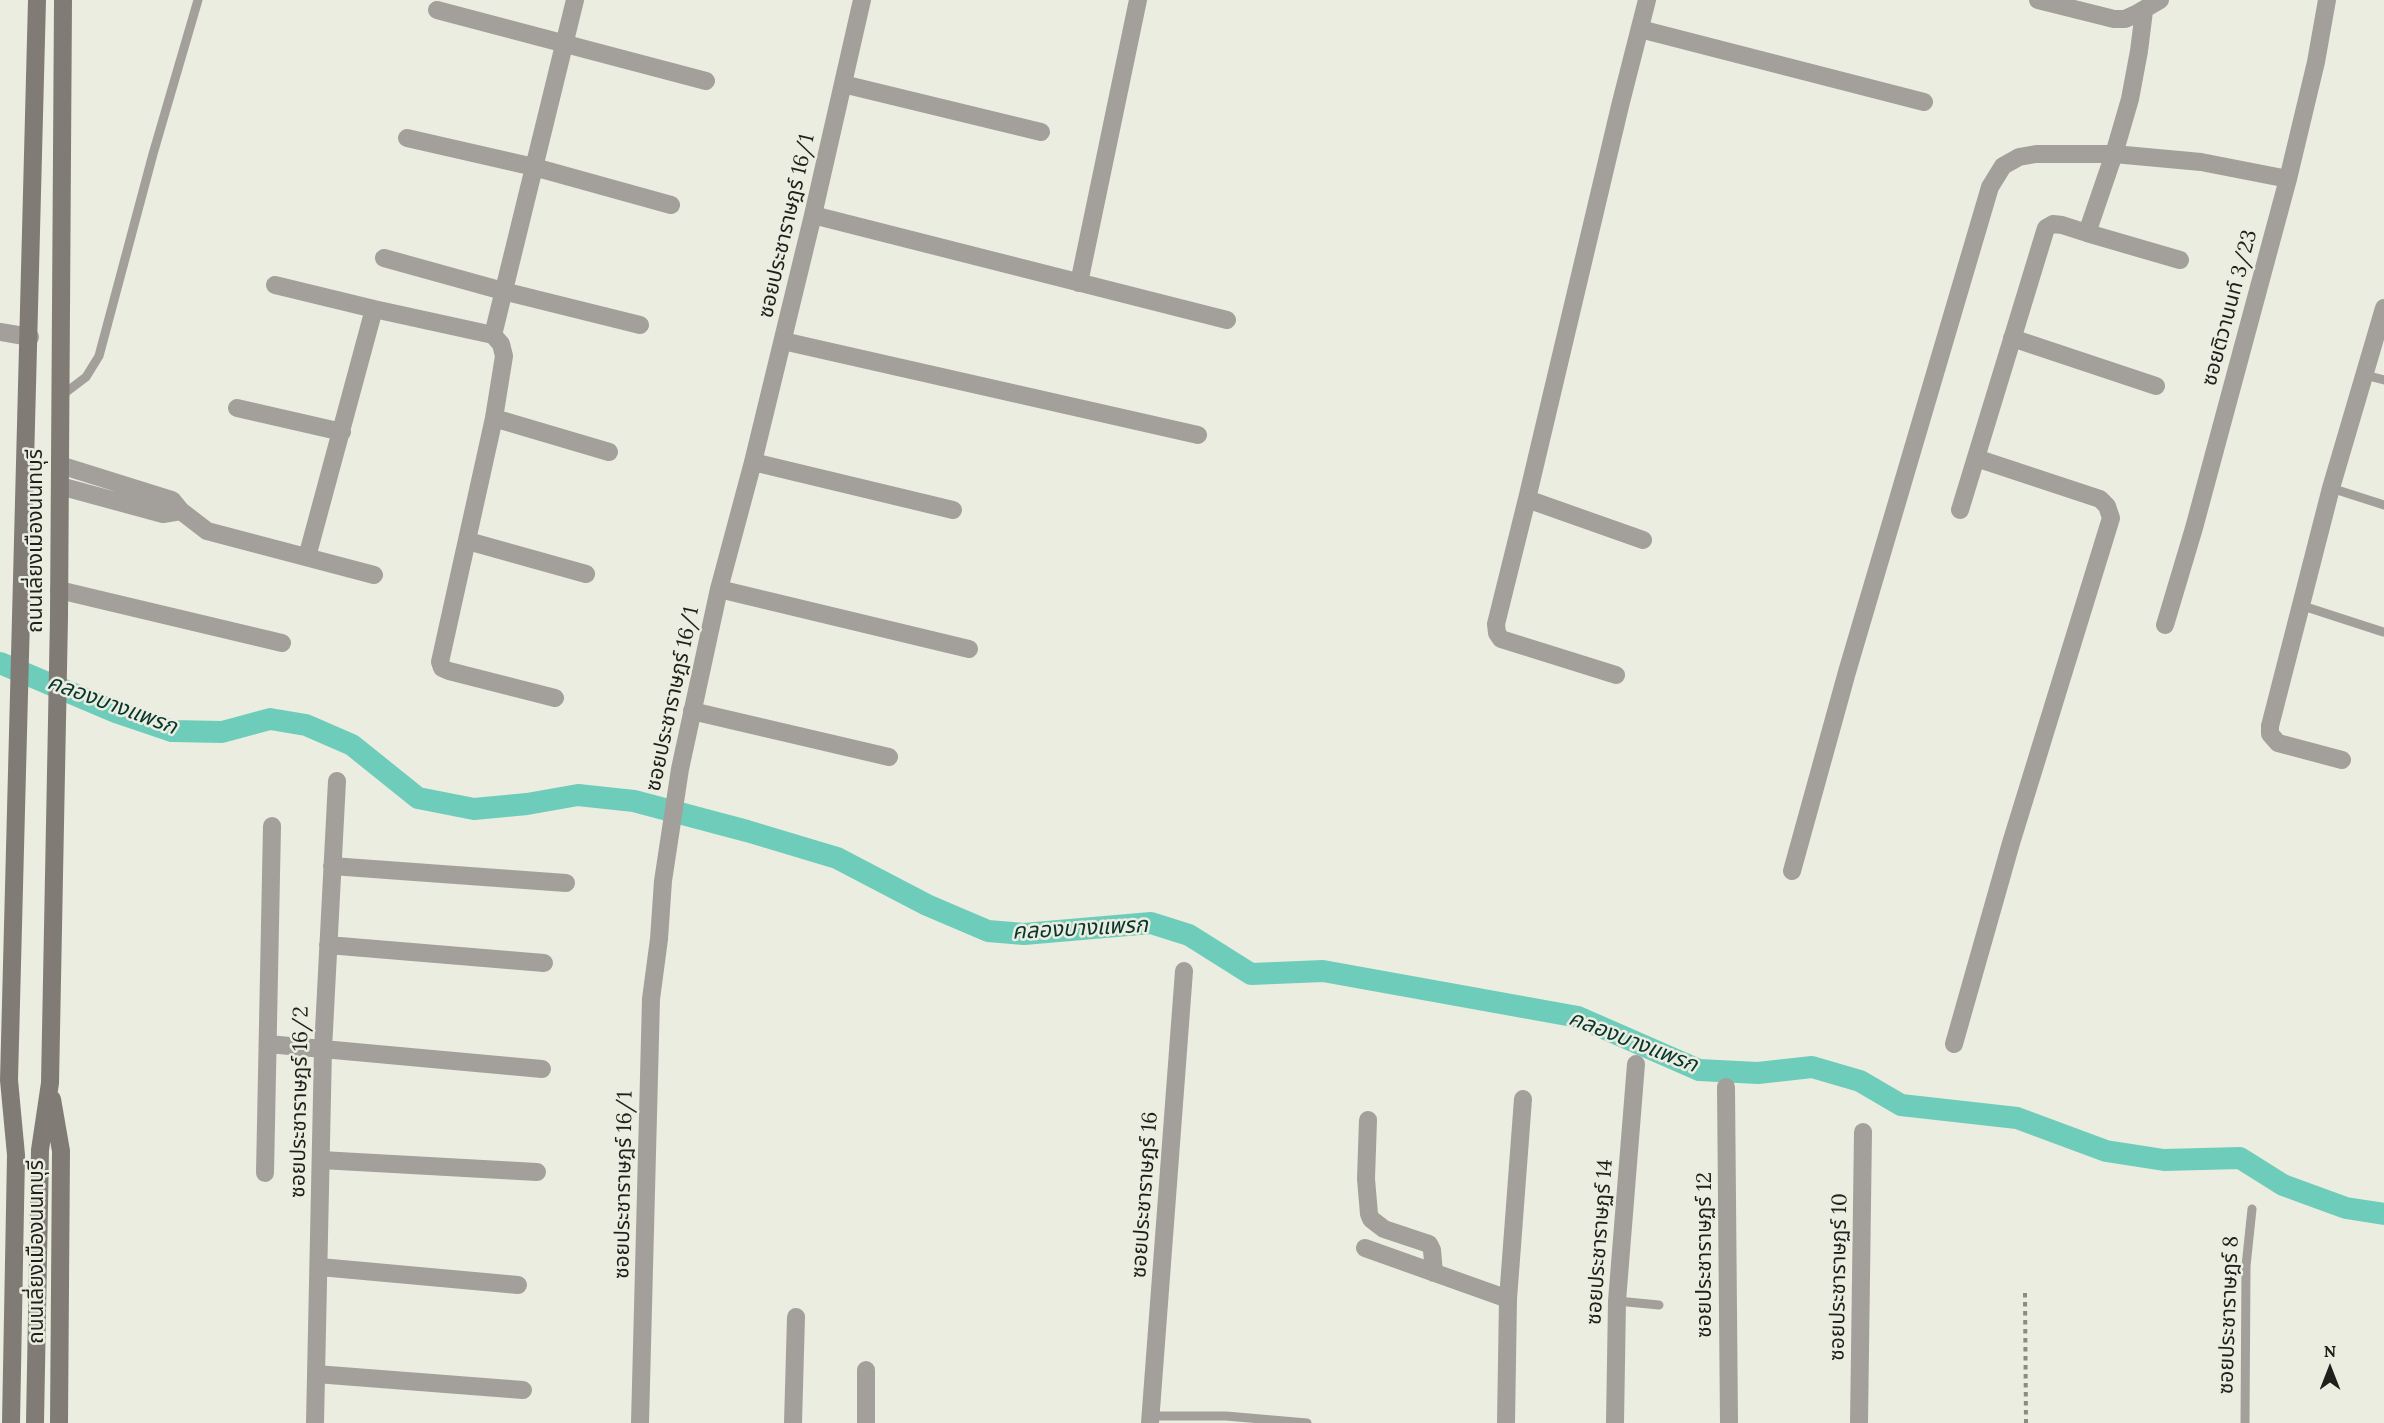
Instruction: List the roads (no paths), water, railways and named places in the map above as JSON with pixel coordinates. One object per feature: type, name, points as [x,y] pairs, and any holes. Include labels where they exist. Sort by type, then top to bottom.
[{"type":"main road","name":"ถนนเลี่ยงเมืองนนทบุรี","points":[[11,1423],[16,1155],[9,1080],[38,0]]},
{"type":"main road","name":"ถนนเลี่ยงเมืองนนทบุรี","points":[[35,1423],[40,1150],[50,1083],[59,616],[63,0]]},
{"type":"main road","name":"ถนนเลี่ยงเมืองนนทบุรี","points":[[0,1128],[9,1080]]},
{"type":"main road","name":"ถนนเลี่ยงเมืองนนทบุรี","points":[[50,1083],[61,1151],[59,1423]]},
{"type":"street","points":[[494,335],[562,45],[575,0]]},
{"type":"street","name":"ซอยประชาราษฎร์ 16/1","points":[[640,1423],[651,999],[671,825],[680,769],[719,589],[783,341],[862,0]]},
{"type":"street","points":[[1079,283],[1138,0]]},
{"type":"street","points":[[1616,675],[1502,639],[1497,633],[1496,624],[1647,0]]},
{"type":"street","points":[[2038,0],[2114,19],[2125,19],[2144,11],[2160,0]]},
{"type":"street","name":"ซอยติวานนท์ 3/23","points":[[2165,625],[2194,528],[2288,179],[2316,63],[2327,0]]},
{"type":"street","points":[[437,10],[562,45],[706,81]]},
{"type":"street","points":[[2087,233],[2114,154],[2135,76],[2144,11]]},
{"type":"street","points":[[1640,29],[1924,102]]},
{"type":"street","points":[[843,84],[1041,132]]},
{"type":"street","points":[[407,138],[534,167],[671,205]]},
{"type":"street","points":[[1792,872],[1851,661],[1990,187],[2003,166],[2019,157],[2036,154],[2114,154],[2201,162],[2288,179]]},
{"type":"street","points":[[813,215],[1227,320]]},
{"type":"street","points":[[1960,510],[2046,228],[2062,225],[2180,260]]},
{"type":"street","points":[[384,258],[640,325]]},
{"type":"street","points":[[275,285],[494,335],[501,344],[504,356],[495,418],[440,662],[442,668],[555,698]]},
{"type":"street","points":[[2342,760],[2278,743],[2270,734],[2273,709],[2331,488],[2384,308]]},
{"type":"street","points":[[307,557],[374,309]]},
{"type":"street","points":[[0,332],[30,337]]},
{"type":"street","points":[[2012,338],[2156,386]]},
{"type":"street","points":[[783,341],[1198,435]]},
{"type":"street","points":[[237,408],[342,432]]},
{"type":"street","points":[[495,418],[609,452]]},
{"type":"street","points":[[1954,1044],[2011,843],[2111,518],[2107,506],[2100,499],[1976,458]]},
{"type":"street","points":[[753,462],[953,510]]},
{"type":"street","points":[[60,465],[172,500],[181,511],[207,531],[374,575]]},
{"type":"street","points":[[60,486],[163,514],[181,511]]},
{"type":"street","points":[[1527,499],[1643,540]]},
{"type":"street","points":[[468,541],[586,574]]},
{"type":"street","points":[[719,589],[969,649]]},
{"type":"street","points":[[59,590],[282,643]]},
{"type":"street","points":[[692,711],[889,757]]},
{"type":"street","name":"ซอยประชาราษฎร์ 16/2","points":[[315,1423],[323,1049],[337,781]]},
{"type":"street","points":[[265,1173],[272,826]]},
{"type":"street","points":[[332,866],[566,883]]},
{"type":"street","points":[[328,945],[544,963]]},
{"type":"street","name":"ซอยประชาราษฎร์ 16","points":[[1151,1420],[1184,971]]},
{"type":"street","points":[[268,1044],[542,1069]]},
{"type":"street","name":"ซอยประชาราษฏร์ 14","points":[[1615,1423],[1617,1301],[1636,1064]]},
{"type":"street","name":"ซอยประชาราษฏร์ 12","points":[[1726,1087],[1729,1423]]},
{"type":"street","points":[[1506,1423],[1508,1299],[1523,1099]]},
{"type":"street","points":[[1368,1120],[1366,1179],[1371,1219],[1384,1230],[1429,1244],[1432,1250],[1434,1273]]},
{"type":"street","name":"ซอยประชาราษฏร์ 10","points":[[1859,1423],[1863,1132]]},
{"type":"street","points":[[321,1160],[537,1172]]},
{"type":"street","points":[[1365,1248],[1508,1299]]},
{"type":"street","points":[[320,1267],[518,1285]]},
{"type":"street","points":[[793,1423],[796,1317]]},
{"type":"street","points":[[866,1370],[866,1423]]},
{"type":"street","points":[[316,1374],[523,1390]]},
{"type":"lane","points":[[59,397],[86,377],[99,356],[153,154],[198,0]]},
{"type":"lane","points":[[2365,375],[2384,380]]},
{"type":"lane","points":[[2331,488],[2384,505]]},
{"type":"lane","points":[[2301,605],[2383,632]]},
{"type":"lane","name":"ซอยประชาราษฎร์ 8","points":[[2245,1423],[2246,1266],[2252,1209]]},
{"type":"lane","points":[[1617,1301],[1659,1305]]},
{"type":"lane","points":[[1151,1420],[1226,1416],[1307,1423]]},
{"type":"waterway","name":"คลองบางแพรก","points":[[0,663],[116,712],[172,731],[222,732],[270,719],[306,725],[352,745],[418,798],[474,809],[527,804],[578,795],[634,801],[747,831],[837,858],[927,905],[988,931],[1024,934],[1151,923],[1189,935],[1251,974],[1323,971],[1578,1017],[1699,1070],[1758,1073],[1812,1067],[1860,1081],[1901,1105],[2017,1118],[2106,1151],[2164,1160],[2240,1158],[2283,1185],[2346,1208],[2384,1214]]}]
